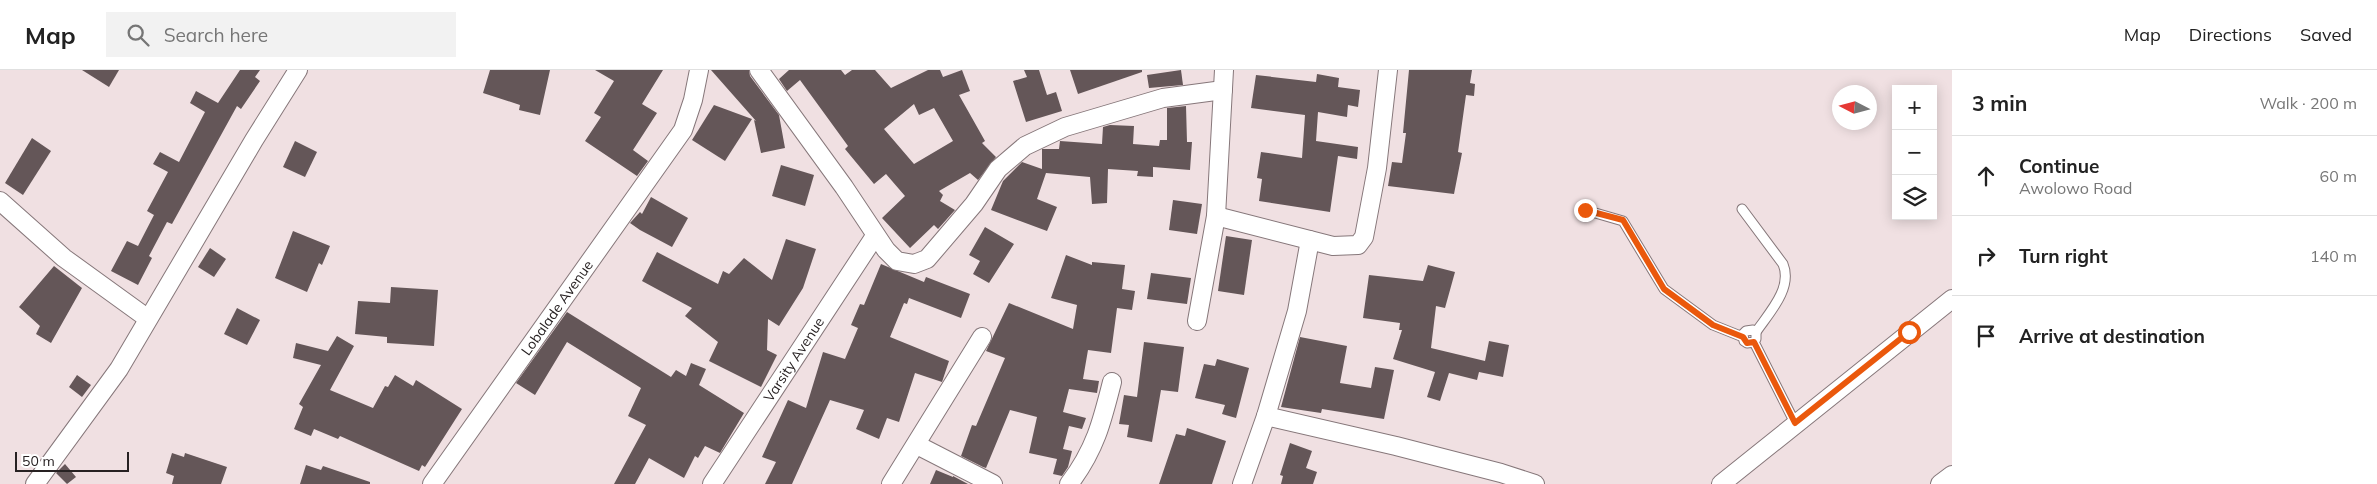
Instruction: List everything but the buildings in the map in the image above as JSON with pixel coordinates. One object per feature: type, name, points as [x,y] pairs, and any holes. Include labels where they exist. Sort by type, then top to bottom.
[{"type":"street","points":[[35,484],[119,370],[148,318],[298,70]]},
{"type":"street","name":"Lobalade Avenue","points":[[432,484],[683,130],[693,100],[699,70]]},
{"type":"street","points":[[759,70],[844,187],[875,236],[896,261],[914,264],[928,258],[974,204],[998,169],[1025,146],[1064,127],[1163,98],[1223,90]]},
{"type":"street","points":[[1197,321],[1216,216],[1224,70]]},
{"type":"street","points":[[1216,216],[1310,240],[1346,247],[1358,245],[1364,237],[1377,168],[1388,70]]},
{"type":"street","points":[[0,201],[64,258],[148,318]]},
{"type":"street","name":"Varsity Avenue","points":[[712,484],[875,236]]},
{"type":"street","points":[[1242,484],[1266,416],[1297,311],[1310,240]]},
{"type":"street","points":[[1721,484],[1952,298]]},
{"type":"street","points":[[891,484],[917,445],[982,337]]},
{"type":"street","points":[[1068,484],[1083,466],[1100,431],[1112,382]]},
{"type":"street","points":[[1266,416],[1396,446],[1535,484]]},
{"type":"street","points":[[917,445],[993,484]]},
{"type":"street","points":[[1940,484],[1952,475]]},
{"type":"lane","points":[[1742,209],[1783,264],[1786,273],[1784,289],[1756,332],[1754,342],[1795,423]]},
{"type":"lane","points":[[1585,210],[1623,220],[1664,289],[1713,325],[1743,337],[1747,343],[1754,342]]},
{"type":"lane","points":[[1743,337],[1746,331],[1753,330],[1756,332]]},
{"type":"route","points":[[1585,210],[1623,220],[1664,289],[1677,301],[1713,325],[1743,337],[1747,343],[1751,344],[1754,342],[1795,423],[1909,332]]}]
